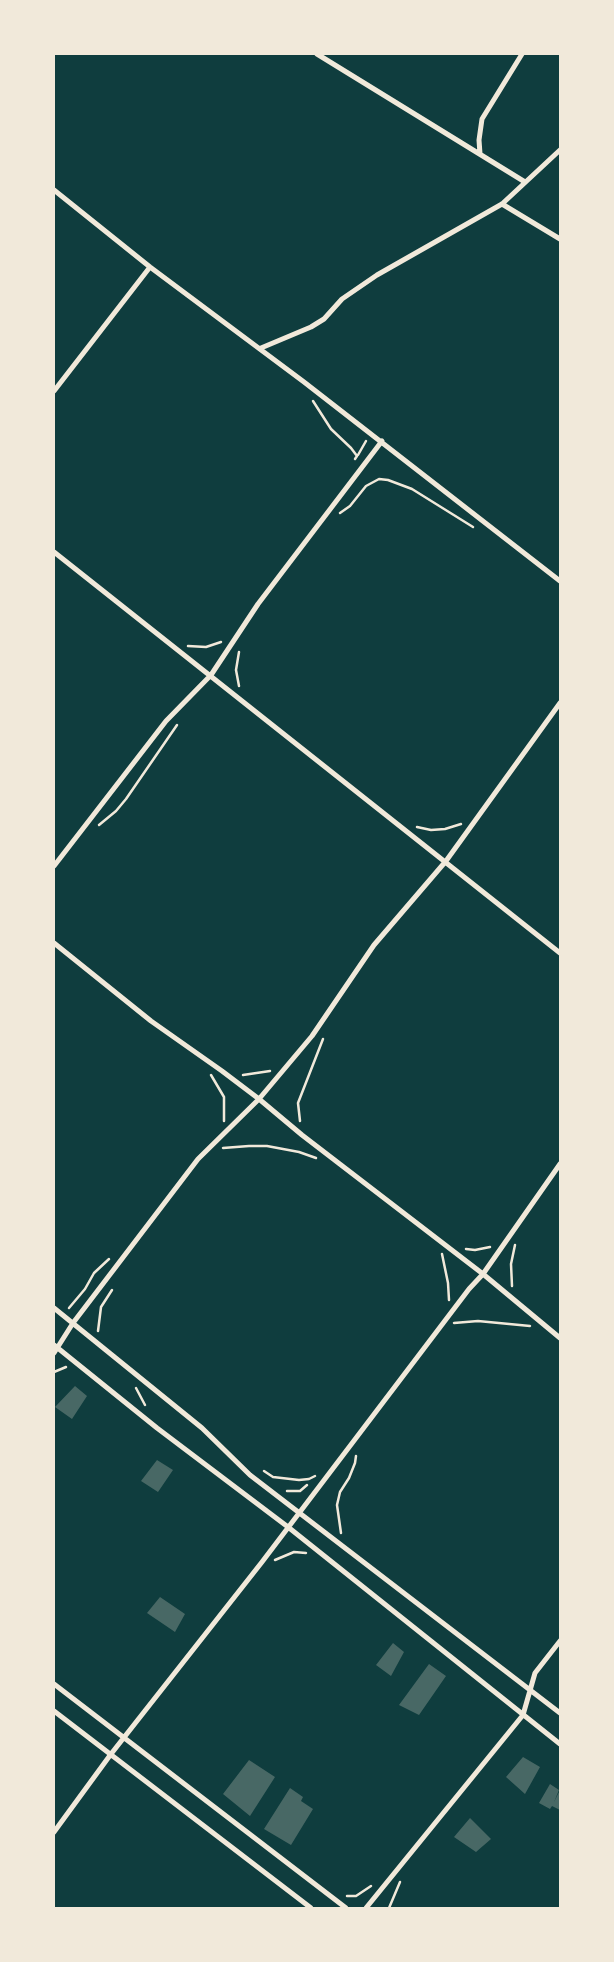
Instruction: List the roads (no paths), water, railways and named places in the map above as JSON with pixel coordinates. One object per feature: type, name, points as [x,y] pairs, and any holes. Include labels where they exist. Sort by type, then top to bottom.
[{"type":"street","points":[[317,54],[525,182]]},
{"type":"street","points":[[480,154],[479,140],[482,119],[522,54]]},
{"type":"street","points":[[261,348],[318,323],[334,310],[342,298],[377,275],[502,204],[560,150]]},
{"type":"street","points":[[54,190],[150,267],[261,348],[560,581]]},
{"type":"street","points":[[502,204],[560,239]]},
{"type":"street","points":[[54,391],[150,267]]},
{"type":"street","points":[[54,866],[166,721],[211,675],[258,604],[382,442]]},
{"type":"street","points":[[54,552],[560,953]]},
{"type":"street","points":[[54,1353],[56,1347],[73,1323],[198,1159],[259,1099],[312,1036],[374,945],[446,861],[560,703]]},
{"type":"street","points":[[54,943],[151,1021],[259,1099],[302,1135],[483,1274],[560,1338]]},
{"type":"street","points":[[54,1832],[111,1754],[262,1562],[469,1289],[483,1274],[560,1164]]},
{"type":"street","points":[[54,1308],[202,1428],[250,1475],[298,1513],[353,1552],[560,1713]]},
{"type":"street","points":[[56,1347],[157,1428],[323,1554],[560,1744]]},
{"type":"street","points":[[366,1908],[523,1715],[535,1673],[560,1641]]},
{"type":"street","points":[[54,1684],[346,1908]]},
{"type":"street","points":[[54,1711],[311,1908]]}]
